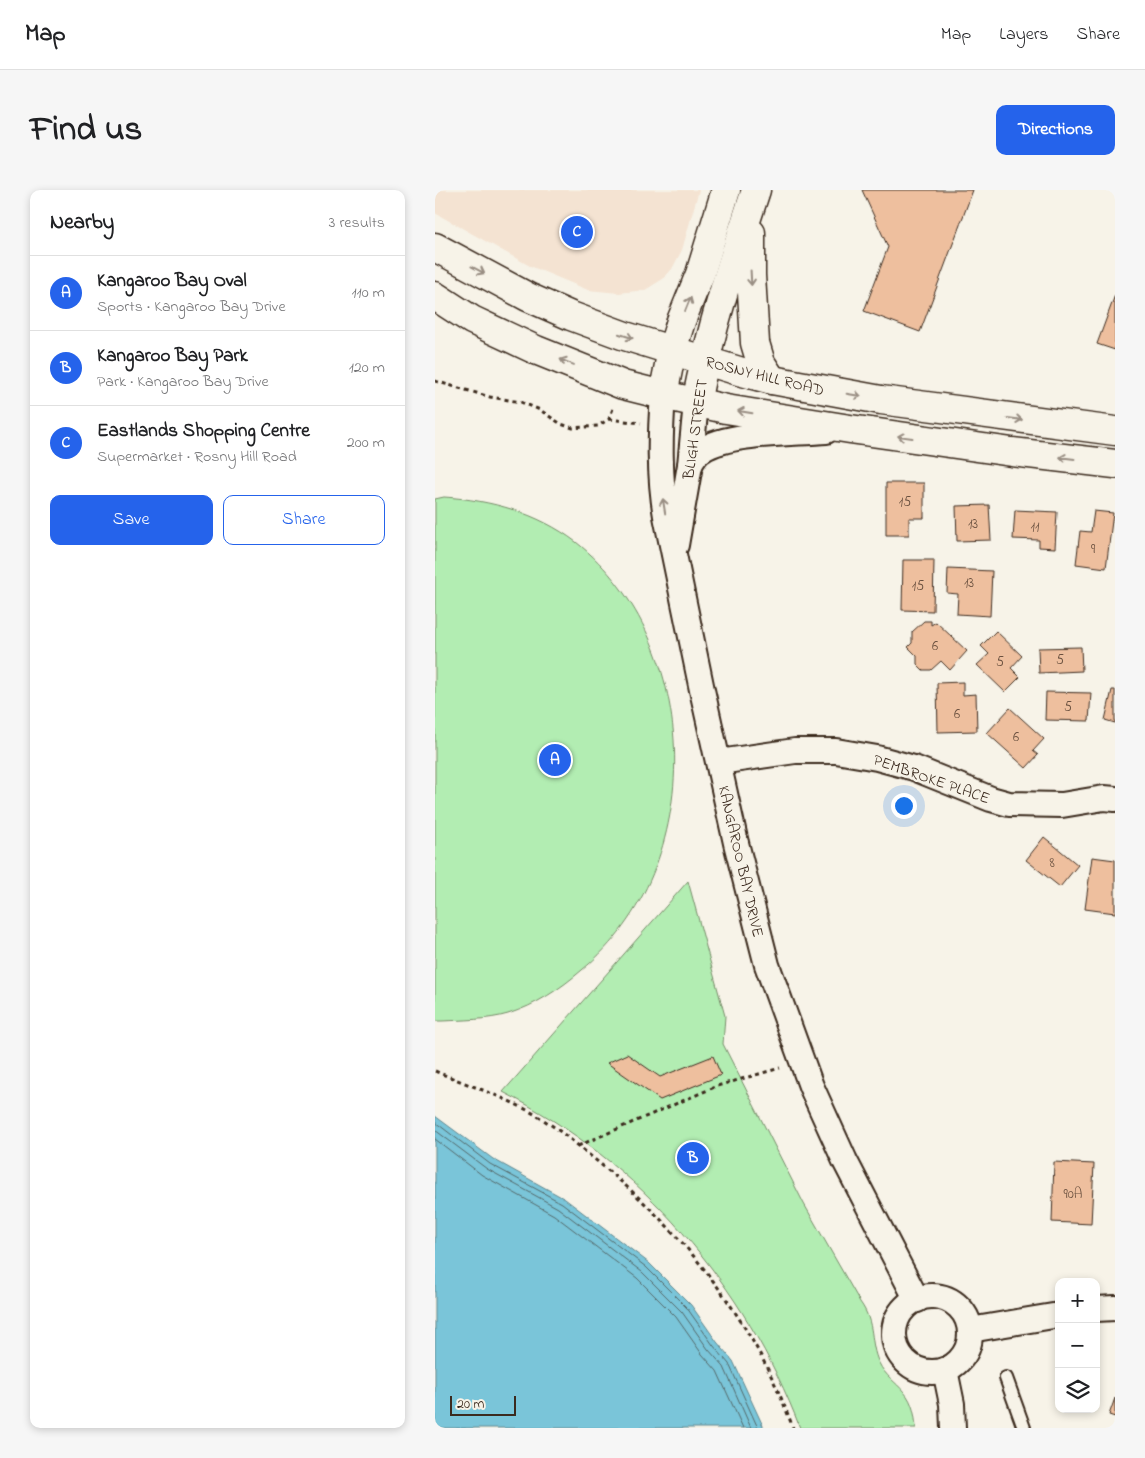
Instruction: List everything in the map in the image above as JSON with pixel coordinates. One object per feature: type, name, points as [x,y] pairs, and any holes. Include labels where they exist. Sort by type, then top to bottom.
[{"type":"main road","points":[[663,395],[672,350],[681,321],[700,274],[726,190]]},
{"type":"main road","points":[[755,192],[750,249],[755,343],[761,363],[772,380]]},
{"type":"main road","name":"BLIGH STREET","points":[[696,403],[705,360],[755,192]]},
{"type":"main road","name":"ROSNY HILL ROAD","points":[[435,247],[528,297],[571,316],[672,350],[772,380],[890,402],[1115,431]]},
{"type":"main road","points":[[435,296],[472,320],[536,350],[623,384],[663,395],[726,409],[850,429],[1012,452],[1115,464]]},
{"type":"street","name":"KANGAROO BAY DRIVE","points":[[663,395],[660,438],[661,487],[701,690],[742,869],[767,965],[811,1086],[845,1161],[917,1300]]},
{"type":"street","name":"BLIGH STREET","points":[[675,554],[690,465],[696,403]]},
{"type":"street","points":[[690,465],[693,458],[704,448],[729,440],[850,429]]},
{"type":"street","name":"PEMBROKE PLACE","points":[[719,762],[795,751],[836,751],[877,758],[914,768],[991,799],[1009,804],[1062,805],[1104,798],[1115,800]]},
{"type":"street","points":[[923,1297],[949,1300],[959,1308],[966,1318],[970,1330],[969,1343],[964,1354],[956,1364],[945,1370],[932,1372],[920,1370],[909,1364],[901,1356],[896,1345],[894,1333],[897,1321],[903,1310],[917,1300],[923,1297]]},
{"type":"street","points":[[1100,1309],[1115,1308]]},
{"type":"street","points":[[970,1330],[1055,1316]]},
{"type":"street","points":[[945,1370],[952,1404],[953,1428]]},
{"type":"lane","points":[[1007,1378],[1024,1428]]},
{"type":"path","points":[[435,381],[490,397],[521,402],[540,410],[561,424],[573,428],[598,426],[609,419]]},
{"type":"path","points":[[578,1146],[717,1086],[801,1062]]},
{"type":"path","points":[[435,1071],[493,1094],[530,1112],[578,1146],[646,1203],[681,1239],[740,1318],[785,1406],[793,1428]]},
{"type":"shaded area","points":[[435,190],[699,190],[682,250],[672,269],[663,279],[645,290],[619,293],[588,290],[530,266],[435,213]]},
{"type":"green space","points":[[444,497],[496,505],[546,523],[576,542],[618,585],[649,637],[668,695],[675,755],[670,816],[653,874],[623,926],[582,970],[565,984],[538,1001],[508,1014],[467,1020],[435,1021],[435,499]]},
{"type":"green space","points":[[688,881],[725,1016],[723,1044],[804,1204],[865,1310],[879,1363],[884,1372],[901,1388],[910,1400],[916,1428],[800,1428],[777,1376],[750,1325],[718,1277],[683,1233],[643,1191],[600,1154],[553,1120],[503,1092]]},
{"type":"water","points":[[435,1116],[493,1159],[565,1199],[649,1263],[691,1305],[733,1361],[764,1428],[435,1428]]},
{"type":"building","points":[[862,190],[973,190],[920,332],[864,311],[888,247]]},
{"type":"building","points":[[1115,295],[1115,350],[1097,344]]},
{"type":"building","points":[[886,483],[924,483],[924,518],[909,518],[909,535],[886,535]]},
{"type":"building","points":[[989,505],[991,540],[957,541],[956,506]]},
{"type":"building","points":[[1015,510],[1057,512],[1055,548],[1039,547],[1039,540],[1013,539]]},
{"type":"building","points":[[1094,511],[1113,513],[1106,568],[1076,564],[1080,531],[1091,532]]},
{"type":"building","points":[[903,560],[934,560],[933,611],[902,610]]},
{"type":"building","points":[[948,569],[992,571],[990,616],[957,614],[958,594],[947,593]]},
{"type":"building","points":[[924,621],[931,621],[931,625],[936,622],[967,651],[950,670],[941,661],[931,670],[923,670],[917,664],[917,656],[908,647],[912,643],[912,632]]},
{"type":"building","points":[[996,631],[1022,656],[1011,668],[1020,677],[1005,692],[977,665],[989,654],[981,646]]},
{"type":"building","points":[[1081,647],[1082,671],[1039,673],[1038,648]]},
{"type":"building","points":[[963,682],[963,695],[976,694],[977,731],[938,732],[937,683]]},
{"type":"building","points":[[1112,690],[1115,690],[1115,723],[1105,720]]},
{"type":"building","points":[[1046,692],[1091,693],[1089,721],[1045,720]]},
{"type":"building","points":[[1010,708],[1044,739],[1033,751],[1038,755],[1026,768],[987,733]]},
{"type":"building","points":[[1044,837],[1078,865],[1060,887],[1026,860]]},
{"type":"building","points":[[1092,857],[1115,860],[1115,913],[1085,909]]},
{"type":"building","points":[[627,1054],[660,1077],[713,1056],[721,1075],[660,1100],[607,1063]]},
{"type":"building","points":[[1054,1162],[1094,1164],[1091,1224],[1052,1222]]},
{"type":"building","points":[[1115,1398],[1115,1417],[1109,1415]]},
{"type":"place","name":"Eastlands Shopping Centre","points":[[577,232]]},
{"type":"place","name":"Kangaroo Bay Oval","points":[[555,760]]},
{"type":"place","name":"Kangaroo Bay Park","points":[[693,1158]]}]
